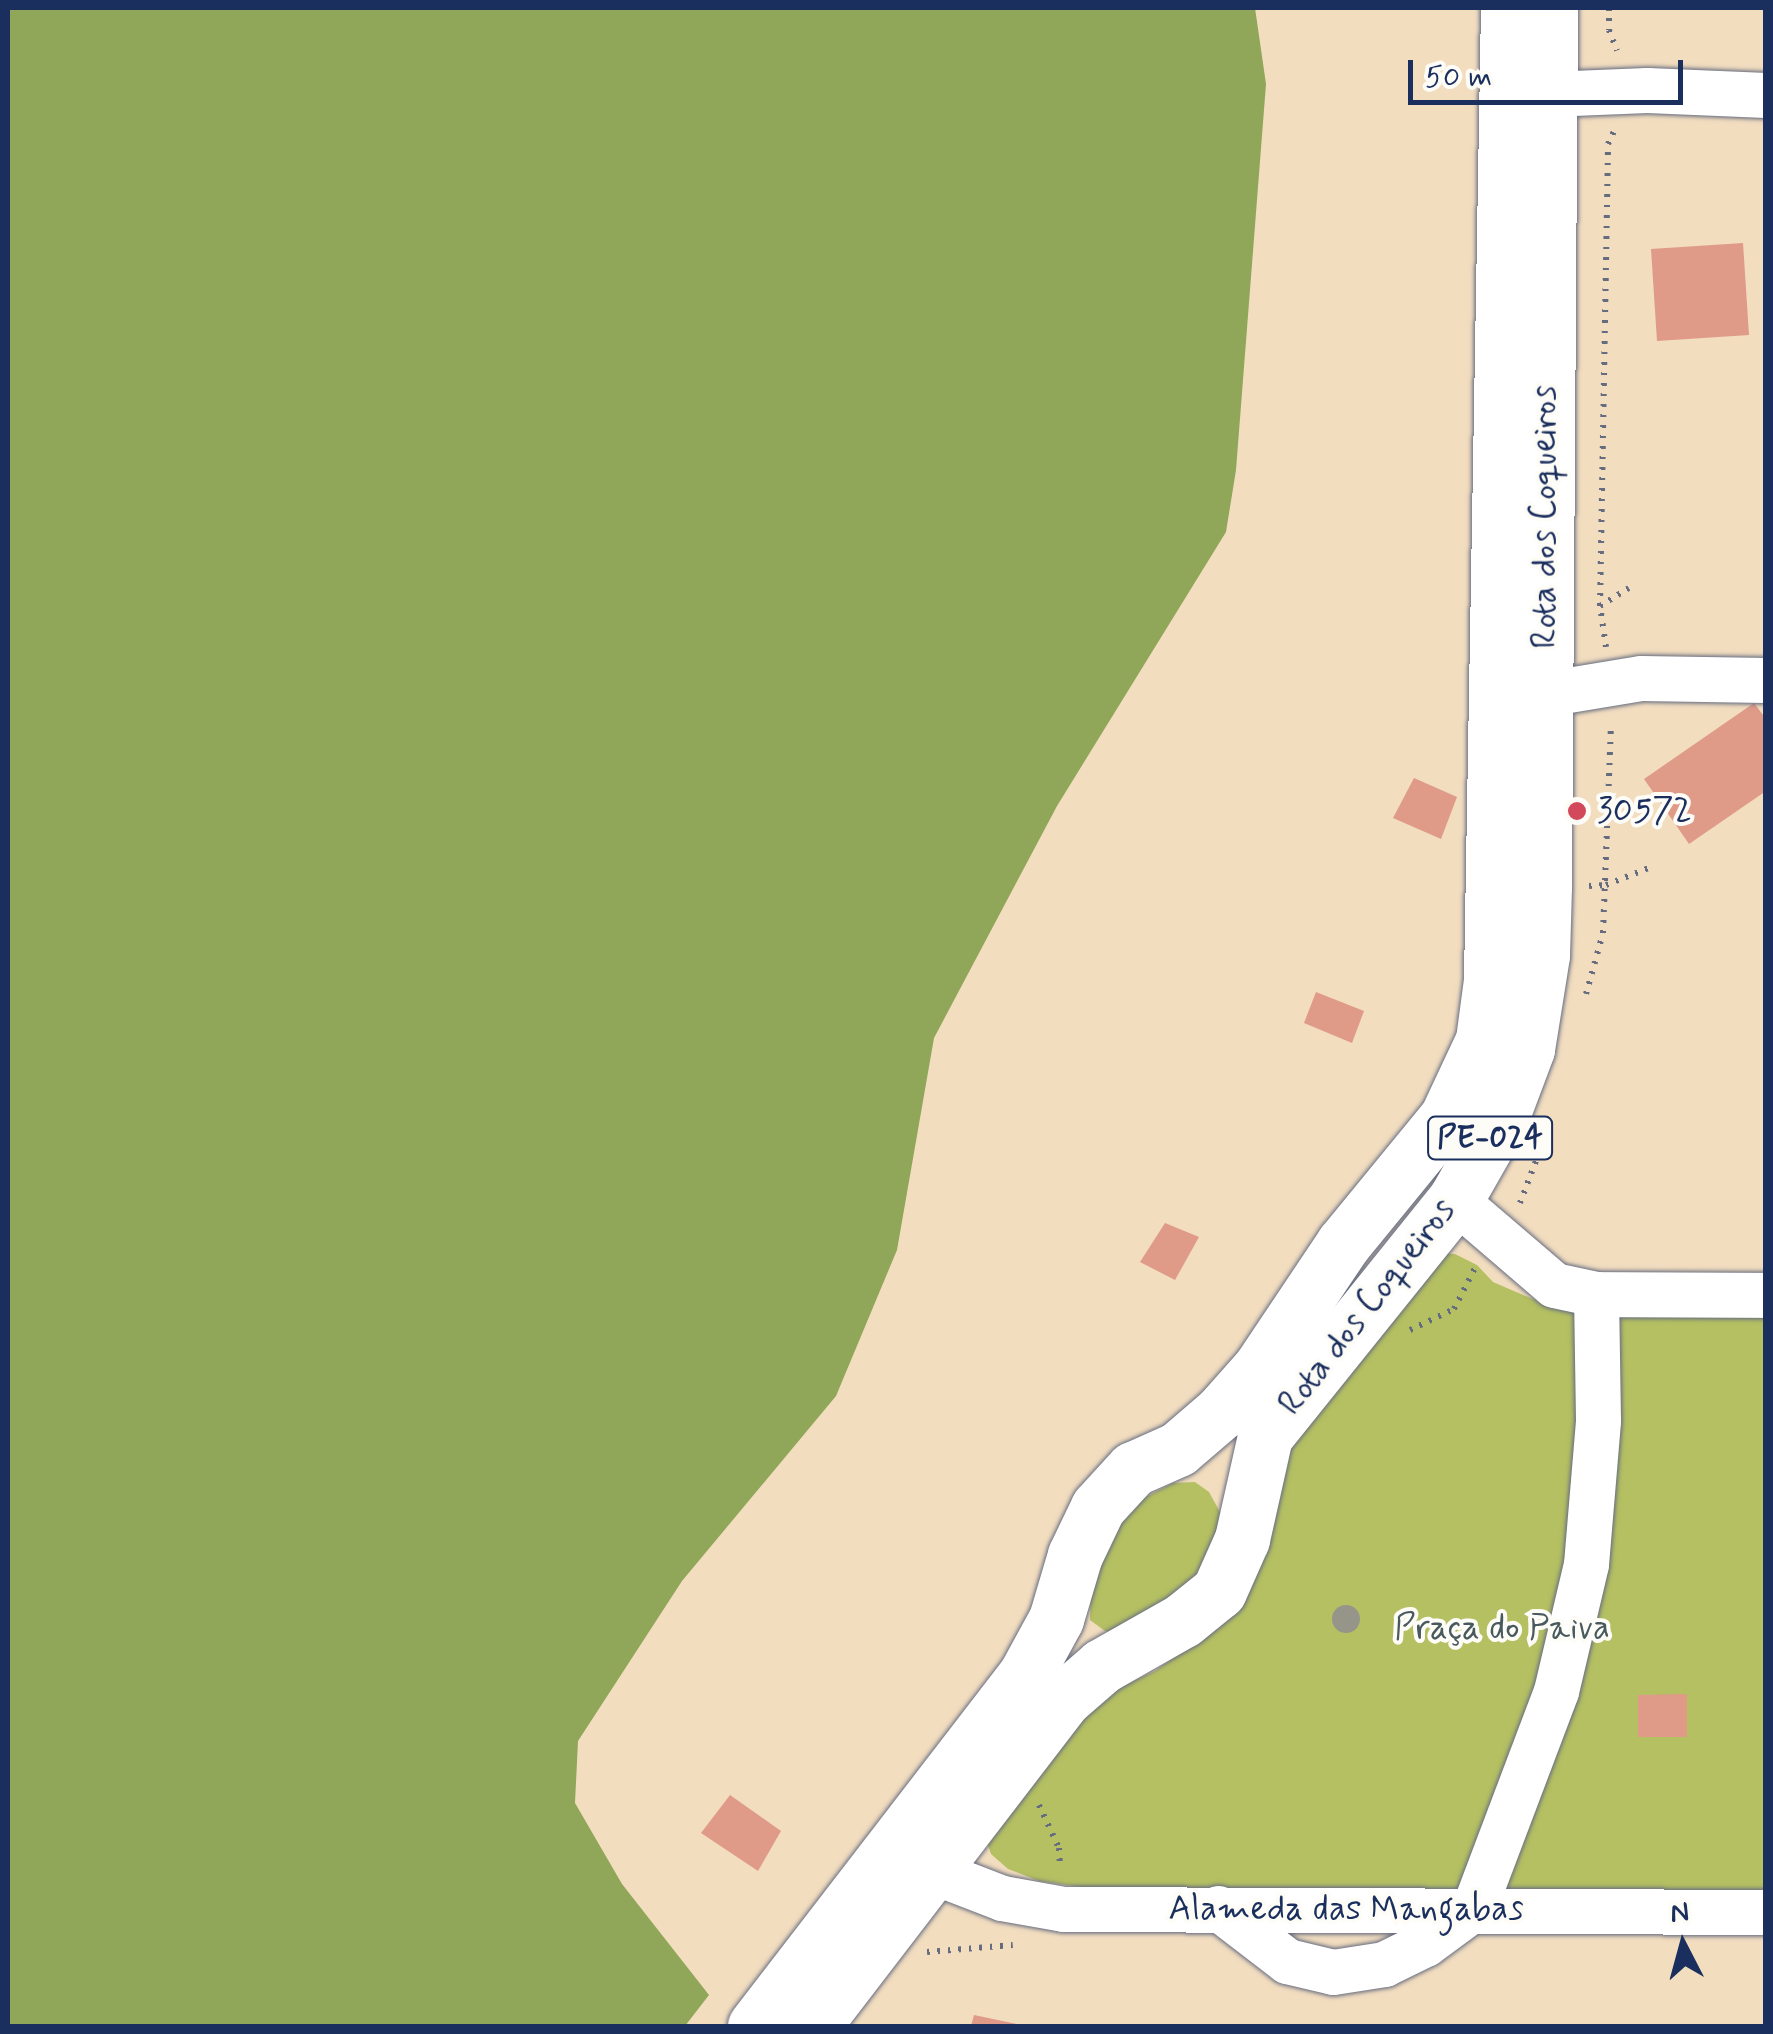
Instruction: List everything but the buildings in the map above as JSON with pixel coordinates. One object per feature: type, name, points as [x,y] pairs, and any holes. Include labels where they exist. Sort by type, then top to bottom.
[{"type":"main road","name":"Rota dos Coqueiros","points":[[755,2026],[1026,1674],[1067,1590],[1075,1555],[1098,1507],[1133,1469],[1165,1455],[1221,1412],[1260,1368],[1343,1244],[1447,1116],[1483,1040],[1491,980],[1508,8]]},
{"type":"main road","name":"Rota dos Coqueiros","points":[[813,2026],[1064,1699],[1102,1666],[1137,1649],[1219,1590],[1246,1518],[1265,1436],[1455,1200],[1500,1122],[1526,1049],[1542,955],[1550,8]]},
{"type":"main road","points":[[1165,1455],[1199,1454],[1221,1464],[1234,1482],[1246,1518]]},
{"type":"main road","points":[[1067,1590],[1069,1626],[1091,1650],[1137,1649]]},
{"type":"street","points":[[1548,94],[1647,90],[1766,96]]},
{"type":"street","points":[[1544,694],[1641,678],[1766,680]]},
{"type":"street","points":[[1455,1200],[1554,1285],[1596,1294],[1766,1295]]},
{"type":"street","points":[[1218,1908],[1287,1961],[1333,1972],[1384,1964],[1426,1944],[1474,1908],[1556,1691],[1586,1564],[1598,1420],[1596,1294]]},
{"type":"street","name":"Alameda das Mangabas","points":[[932,1870],[1002,1898],[1063,1910],[1474,1908],[1766,1912]]},
{"type":"path","points":[[1544,886],[1606,886],[1649,868]]},
{"type":"green space","points":[[8,8],[1255,8],[1266,84],[1236,470],[1226,532],[1057,806],[934,1038],[897,1250],[836,1396],[682,1581],[578,1741],[575,1803],[622,1884],[709,1995],[685,2026],[8,2026]]},
{"type":"green space","name":"Praça do Paiva","points":[[1437,1253],[1455,1254],[1477,1265],[1493,1282],[1549,1306],[1765,1313],[1765,1896],[1081,1887],[1039,1881],[1008,1869],[991,1854],[986,1839],[1095,1699],[1155,1671],[1186,1649],[1263,1479]]},
{"type":"green space","points":[[1195,1482],[1209,1492],[1226,1523],[1203,1583],[1133,1638],[1105,1631],[1090,1620],[1091,1583],[1104,1540],[1136,1502],[1173,1483]]},
{"type":"place","name":"30572","points":[[1577,811]]}]
